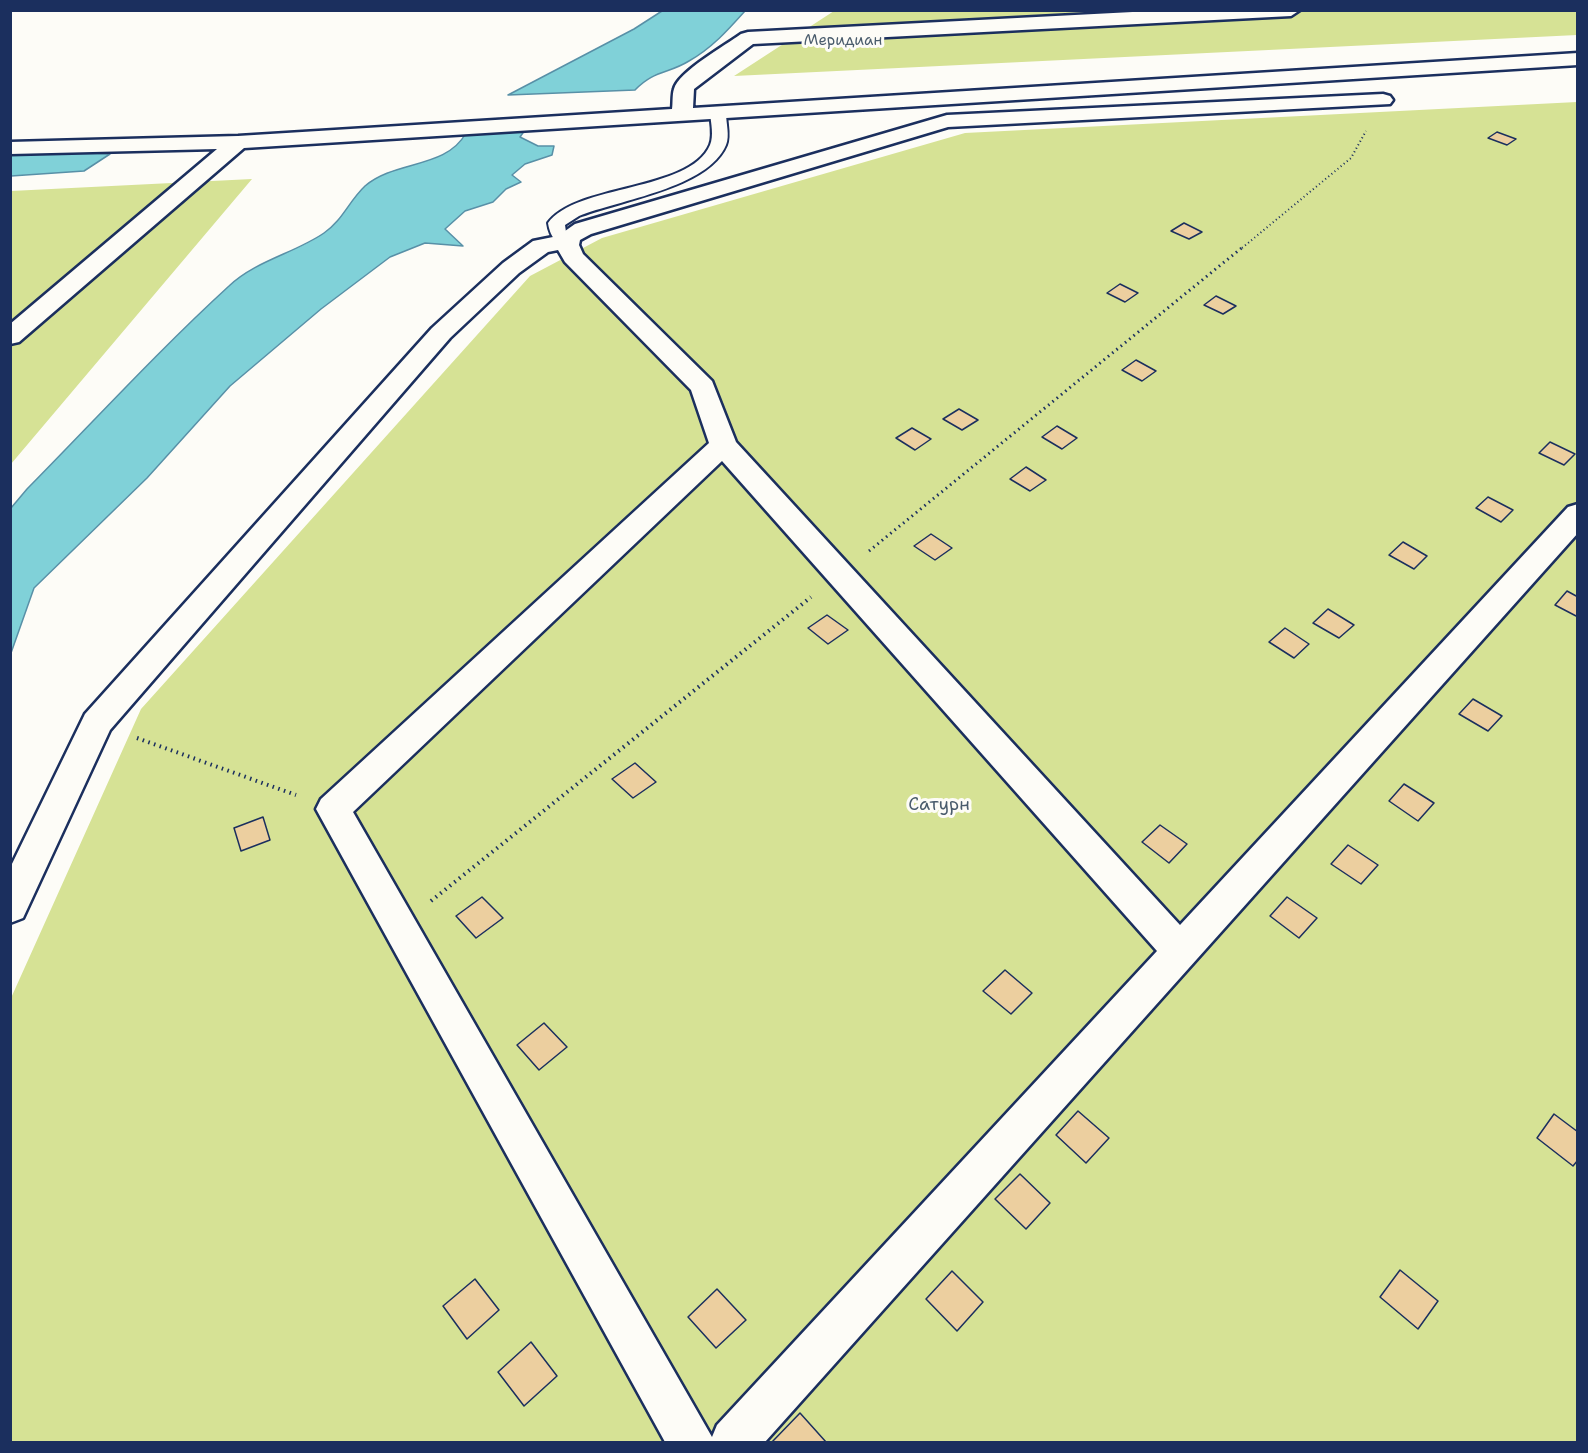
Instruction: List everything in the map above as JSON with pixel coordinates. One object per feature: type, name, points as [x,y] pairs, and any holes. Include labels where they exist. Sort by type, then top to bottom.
[{"type":"street","points":[[682,116],[684,88],[698,74],[748,38],[1291,10]]},
{"type":"street","points":[[10,148],[238,142],[682,116],[1578,58]]},
{"type":"street","points":[[1180,951],[723,445],[703,387],[573,257],[567,245],[569,237],[583,229],[947,121],[1383,100]]},
{"type":"street","points":[[10,337],[238,142]]},
{"type":"street","points":[[10,907],[97,723],[441,333],[511,268],[541,246],[568,241]]},
{"type":"street","points":[[691,1443],[333,809],[723,445]]},
{"type":"street","points":[[734,1443],[1578,514]]},
{"type":"lane","points":[[568,241],[558,234],[556,224],[567,214],[603,200],[670,181],[704,165],[719,143],[718,113]]},
{"type":"path","points":[[400,926],[840,574],[1351,158],[1383,100]]},
{"type":"path","points":[[97,723],[333,809]]},
{"type":"green space","name":"Меридиан","points":[[834,11],[1577,11],[1577,35],[734,76]]},
{"type":"green space","name":"Сатурн","points":[[1577,102],[1577,1442],[11,1442],[11,998],[141,709],[530,276],[602,238],[965,133]]},
{"type":"green space","points":[[252,179],[11,464],[11,191]]},
{"type":"water","points":[[662,11],[745,11],[726,32],[697,56],[655,75],[635,90],[508,95],[634,29]]},
{"type":"water","points":[[525,130],[520,137],[538,146],[554,146],[552,155],[525,164],[512,175],[521,182],[506,189],[493,202],[465,211],[445,229],[463,246],[425,243],[390,257],[321,309],[230,386],[147,478],[34,588],[11,653],[11,508],[152,360],[239,277],[324,233],[341,217],[359,192],[377,178],[446,153],[457,145],[466,133]]},
{"type":"water","points":[[76,152],[110,154],[84,171],[11,176],[11,155]]},
{"type":"building","points":[[1497,132],[1516,139],[1507,145],[1488,138]]},
{"type":"building","points":[[1184,223],[1202,232],[1189,239],[1171,231]]},
{"type":"building","points":[[1120,284],[1138,293],[1125,302],[1107,293]]},
{"type":"building","points":[[1216,296],[1236,306],[1223,314],[1204,305]]},
{"type":"building","points":[[1136,360],[1156,371],[1142,381],[1122,370]]},
{"type":"building","points":[[959,409],[978,420],[962,430],[943,419]]},
{"type":"building","points":[[1057,426],[1077,438],[1062,449],[1042,437]]},
{"type":"building","points":[[912,428],[931,439],[915,450],[896,438]]},
{"type":"building","points":[[1550,442],[1575,454],[1564,465],[1539,453]]},
{"type":"building","points":[[1026,467],[1046,480],[1030,491],[1010,479]]},
{"type":"building","points":[[1488,497],[1513,510],[1501,522],[1476,508]]},
{"type":"building","points":[[931,534],[952,548],[935,560],[914,546]]},
{"type":"building","points":[[1403,542],[1427,556],[1414,569],[1389,555]]},
{"type":"building","points":[[1567,591],[1578,597],[1578,617],[1555,605]]},
{"type":"building","points":[[1328,609],[1354,625],[1339,638],[1313,623]]},
{"type":"building","points":[[827,615],[848,630],[828,644],[808,628]]},
{"type":"building","points":[[1285,628],[1309,644],[1294,658],[1269,642]]},
{"type":"building","points":[[1473,699],[1502,716],[1488,731],[1459,714]]},
{"type":"building","points":[[635,763],[656,782],[633,798],[612,779]]},
{"type":"building","points":[[1404,784],[1434,803],[1418,821],[1389,801]]},
{"type":"building","points":[[263,817],[270,840],[241,851],[234,828]]},
{"type":"building","points":[[1160,825],[1187,844],[1169,863],[1142,842]]},
{"type":"building","points":[[1348,845],[1378,865],[1361,884],[1331,864]]},
{"type":"building","points":[[482,897],[503,918],[476,938],[456,916]]},
{"type":"building","points":[[1287,897],[1317,918],[1299,938],[1270,916]]},
{"type":"building","points":[[1005,970],[1032,993],[1011,1014],[983,991]]},
{"type":"building","points":[[544,1023],[567,1047],[539,1070],[517,1045]]},
{"type":"building","points":[[1078,1111],[1109,1138],[1086,1163],[1056,1135]]},
{"type":"building","points":[[1554,1114],[1578,1132],[1578,1160],[1573,1166],[1537,1138]]},
{"type":"building","points":[[1020,1174],[1050,1203],[1026,1229],[995,1199]]},
{"type":"building","points":[[1400,1270],[1438,1301],[1418,1329],[1380,1297]]},
{"type":"building","points":[[952,1271],[983,1302],[957,1331],[926,1299]]},
{"type":"building","points":[[475,1279],[499,1310],[467,1339],[443,1306]]},
{"type":"building","points":[[717,1289],[746,1320],[716,1348],[688,1317]]},
{"type":"building","points":[[531,1342],[557,1376],[524,1406],[498,1372]]},
{"type":"building","points":[[800,1413],[826,1442],[772,1442]]}]
